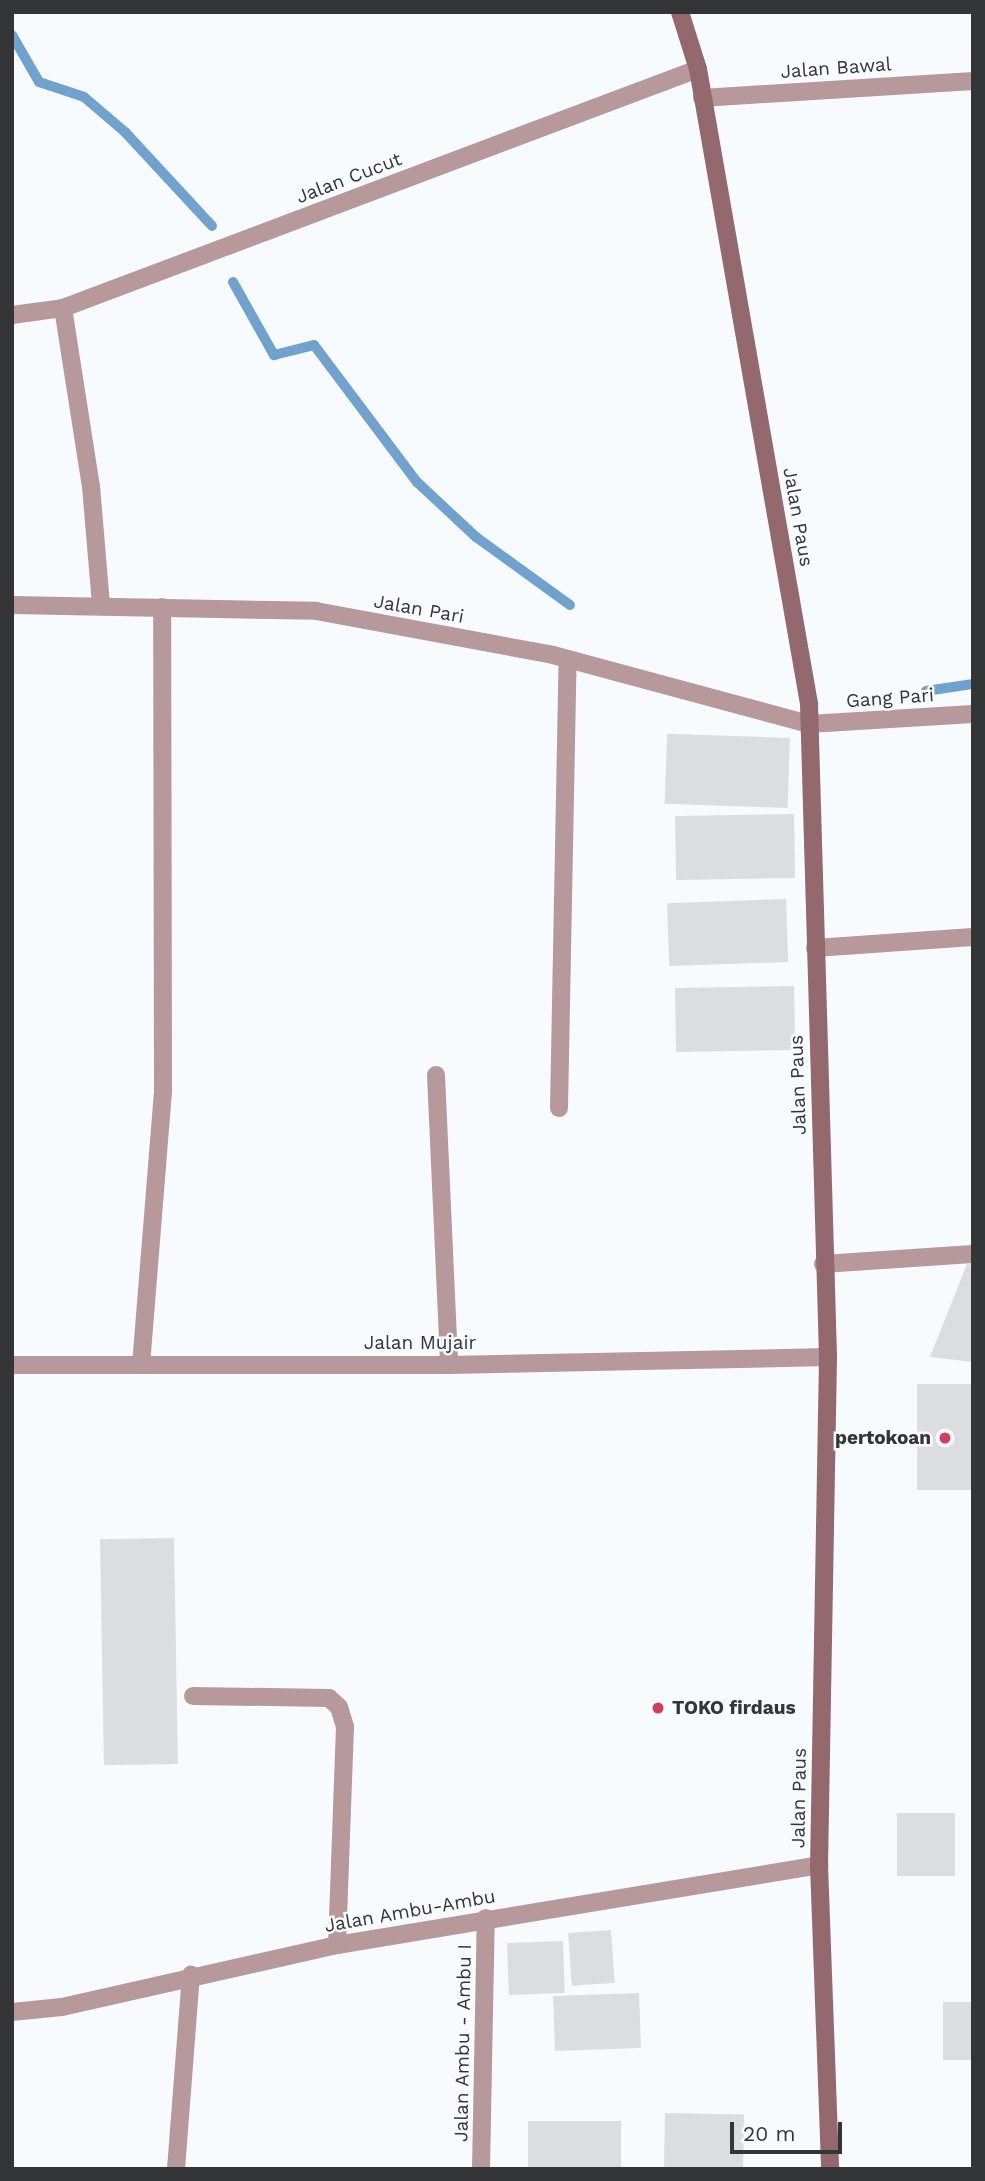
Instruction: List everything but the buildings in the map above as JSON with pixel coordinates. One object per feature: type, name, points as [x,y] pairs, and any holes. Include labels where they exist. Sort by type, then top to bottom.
[{"type":"main road","name":"Jalan Paus","points":[[680,12],[698,69],[810,704],[823,1264],[828,1357],[819,1865],[830,2169]]},
{"type":"street","name":"Jalan Cucut","points":[[12,315],[63,308],[698,69]]},
{"type":"street","name":"Jalan Bawal","points":[[702,98],[973,81]]},
{"type":"street","points":[[63,308],[91,486],[101,605]]},
{"type":"street","name":"Jalan Pari","points":[[12,606],[101,605],[316,611],[568,659],[809,724]]},
{"type":"street","points":[[141,1365],[163,1090],[162,607]]},
{"type":"street","points":[[559,1108],[568,659]]},
{"type":"street","name":"Gang Pari","points":[[809,724],[973,714]]},
{"type":"street","points":[[815,948],[973,937]]},
{"type":"street","points":[[436,1076],[449,1365]]},
{"type":"street","points":[[823,1264],[973,1254]]},
{"type":"street","name":"Jalan Mujair","points":[[12,1365],[449,1365],[828,1357]]},
{"type":"street","points":[[193,1696],[329,1698],[339,1707],[345,1727],[337,1945]]},
{"type":"street","name":"Jalan Ambu-Ambu","points":[[12,2012],[62,2007],[191,1975],[337,1945],[486,1918],[819,1865]]},
{"type":"street","name":"Jalan Ambu - Ambu I","points":[[481,2169],[486,1918]]},
{"type":"street","points":[[176,2169],[191,1975]]},
{"type":"waterway","points":[[12,35],[39,82],[84,97],[125,132],[212,226]]},
{"type":"waterway","points":[[233,282],[274,355],[314,345],[417,482],[476,537],[570,605]]},
{"type":"waterway","points":[[926,691],[973,684]]},
{"type":"place","name":"pertokoan","points":[[945,1438]]},
{"type":"place","name":"TOKO firdaus","points":[[658,1708]]}]
